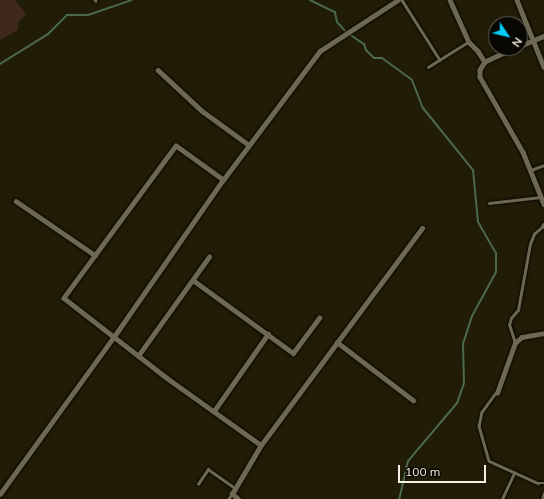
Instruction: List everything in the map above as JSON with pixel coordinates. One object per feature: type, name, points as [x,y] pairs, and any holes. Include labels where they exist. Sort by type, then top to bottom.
[{"type":"street","points":[[0,494],[113,338],[223,180],[320,51],[398,0]]},
{"type":"street","points":[[450,0],[469,42],[478,51],[485,62]]},
{"type":"street","points":[[517,0],[544,67]]},
{"type":"street","points":[[528,42],[544,36]]},
{"type":"street","points":[[498,56],[485,62],[480,70],[480,77],[523,152],[544,204]]},
{"type":"street","points":[[158,70],[201,110],[249,145]]},
{"type":"street","points":[[223,180],[176,146],[64,298],[113,338],[261,444]]},
{"type":"street","points":[[16,201],[95,255]]},
{"type":"street","points":[[238,499],[232,494],[261,444],[422,228]]},
{"type":"street","points":[[138,356],[209,257]]},
{"type":"street","points":[[192,280],[293,353],[319,318]]},
{"type":"street","points":[[497,393],[515,343],[522,337],[544,333]]},
{"type":"street","points":[[214,411],[268,334]]},
{"type":"street","points":[[337,342],[413,400]]},
{"type":"lane","points":[[402,0],[440,60]]},
{"type":"lane","points":[[428,67],[469,42]]},
{"type":"lane","points":[[531,170],[544,165]]},
{"type":"lane","points":[[489,203],[542,197]]},
{"type":"lane","points":[[515,343],[509,325],[511,318],[518,310],[530,244],[534,234],[544,226]]},
{"type":"lane","points":[[497,393],[482,412],[478,426],[489,461],[538,483],[544,483]]},
{"type":"lane","points":[[198,484],[208,469],[235,488]]},
{"type":"lane","points":[[502,499],[514,472]]},
{"type":"lane","points":[[542,499],[544,493]]},
{"type":"lane","points":[[228,499],[232,494]]},
{"type":"shaded area","points":[[0,0],[15,0],[26,14],[18,22],[18,30],[0,40]]},
{"type":"waterway","points":[[0,64],[48,34],[67,15],[88,15],[132,0]]},
{"type":"waterway","points":[[310,0],[335,12],[337,22],[346,32],[364,44],[366,50],[374,58],[382,58],[412,80],[423,108],[473,170],[478,222],[496,253],[496,272],[472,316],[463,343],[464,383],[457,403],[408,461],[399,499]]}]
